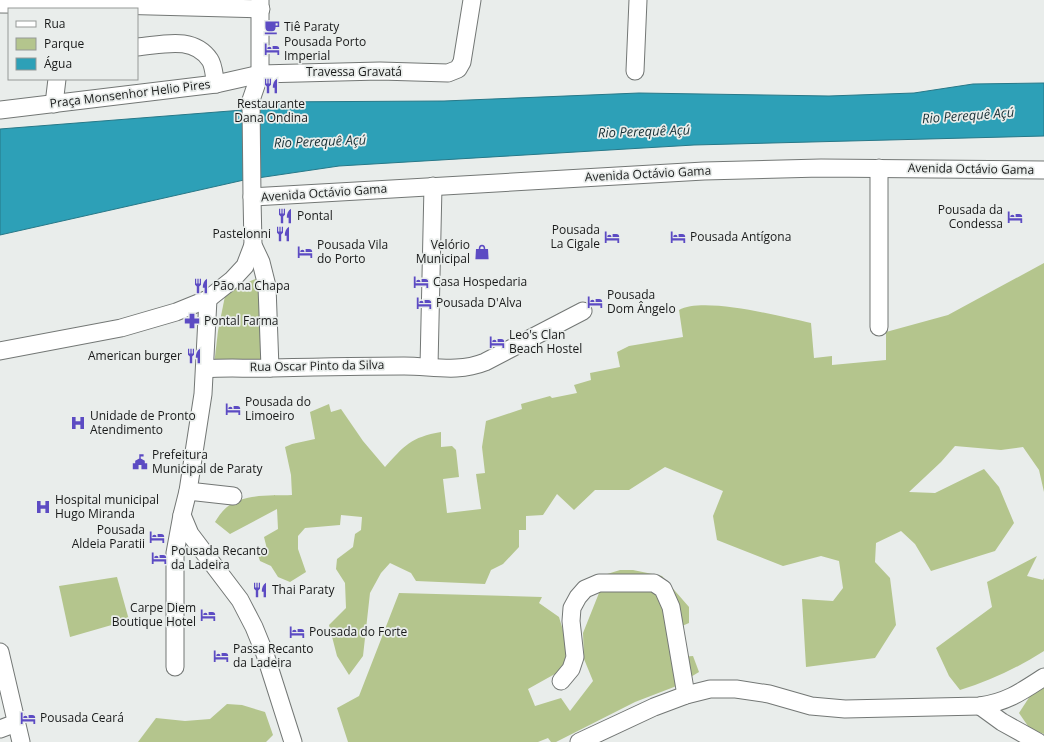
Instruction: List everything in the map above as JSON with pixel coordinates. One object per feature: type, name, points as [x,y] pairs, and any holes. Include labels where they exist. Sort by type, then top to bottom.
[{"type":"street","name":"Travessa Gravatá","points":[[260,74],[380,71],[448,73],[458,69],[462,62],[472,0]]},
{"type":"street","points":[[635,71],[638,0]]},
{"type":"street","points":[[0,4],[113,2],[261,5],[260,74],[250,100],[253,245],[245,266],[232,280],[208,299],[176,312],[121,328],[0,351]]},
{"type":"street","points":[[138,47],[184,42],[199,48],[210,61],[216,84]]},
{"type":"street","name":"Praça Monsenhor Helio Pires","points":[[0,110],[216,84],[260,74]]},
{"type":"street","points":[[54,104],[57,80]]},
{"type":"street","points":[[879,168],[879,327]]},
{"type":"street","name":"Avenida Octávio Gama","points":[[252,190],[433,186],[704,171],[879,168],[1044,170]]},
{"type":"street","points":[[429,366],[433,186]]},
{"type":"street","points":[[253,245],[261,262],[267,286],[270,368]]},
{"type":"street","points":[[175,668],[175,553],[188,491],[203,394],[208,299]]},
{"type":"street","name":"Rua Oscar Pinto da Silva","points":[[205,369],[234,367],[429,366],[448,369],[472,367],[508,351],[583,311]]},
{"type":"street","points":[[188,491],[233,496]]},
{"type":"street","points":[[182,515],[190,534],[240,600],[254,627],[265,654],[293,742]]},
{"type":"street","points":[[561,681],[571,669],[575,657],[571,621],[572,608],[578,597],[585,589],[599,583],[654,583],[663,589],[671,608],[686,695]]},
{"type":"street","points":[[0,652],[21,742]]},
{"type":"street","points":[[579,742],[654,707],[686,695],[710,689],[736,689],[769,694],[811,706],[845,709],[980,706],[1000,703],[1020,694],[1044,677]]},
{"type":"street","points":[[980,706],[1002,722],[1038,742]]},
{"type":"street","points":[[0,729],[16,723]]},
{"type":"green space","points":[[1044,263],[1044,492],[1039,470],[1023,447],[1001,450],[955,446],[941,462],[909,492],[935,493],[984,469],[999,487],[1014,523],[995,551],[931,571],[915,544],[901,531],[876,543],[875,562],[890,578],[896,625],[875,658],[806,667],[802,599],[833,601],[843,588],[839,561],[821,556],[783,566],[717,540],[713,516],[723,491],[665,467],[629,490],[595,490],[574,510],[557,494],[543,515],[526,516],[526,530],[519,530],[519,547],[503,564],[491,570],[485,584],[416,581],[411,573],[390,563],[381,573],[370,593],[363,656],[349,675],[337,656],[329,625],[346,608],[345,583],[336,569],[337,559],[353,547],[355,534],[361,530],[362,517],[341,515],[340,525],[305,528],[298,536],[298,549],[306,572],[290,582],[278,577],[271,566],[260,561],[258,555],[267,549],[264,537],[278,529],[277,509],[230,534],[215,522],[227,507],[242,499],[258,496],[292,495],[291,475],[285,447],[315,439],[310,412],[329,404],[331,412],[341,409],[363,441],[385,467],[403,448],[415,440],[441,432],[441,447],[452,446],[456,450],[459,477],[443,479],[447,513],[481,509],[476,474],[485,473],[482,447],[486,421],[522,409],[521,404],[550,396],[552,398],[577,393],[574,385],[591,380],[590,373],[620,367],[617,352],[629,346],[683,337],[679,310],[691,306],[724,306],[811,323],[814,358],[832,356],[832,365],[886,360],[886,332],[948,315]]},
{"type":"green space","points":[[263,276],[264,358],[261,361],[214,365],[218,331],[226,291]]},
{"type":"green space","points":[[1037,556],[1027,576],[1043,580],[1044,578],[1044,651],[1003,674],[960,690],[949,676],[936,648],[992,607],[987,582]]},
{"type":"green space","points":[[620,570],[633,570],[662,576],[689,607],[689,623],[675,629],[679,657],[693,656],[699,672],[674,687],[635,702],[556,742],[551,742],[548,738],[538,742],[348,742],[337,708],[359,696],[399,593],[542,597],[539,603],[559,617],[568,647],[562,670],[528,689],[535,706],[561,698],[570,711],[593,681],[584,659],[583,633],[603,583],[604,575]]},
{"type":"green space","points":[[117,577],[129,620],[70,637],[59,586]]},
{"type":"green space","points":[[1044,687],[1044,734],[1030,729],[1019,713],[1030,696]]},
{"type":"green space","points":[[227,704],[242,705],[265,712],[273,735],[266,742],[138,742],[156,718],[185,721],[210,719]]},
{"type":"water","name":"Rio Perequê Açú","points":[[1044,83],[1044,136],[694,145],[339,166],[244,180],[0,235],[0,129],[243,110],[261,102],[444,101],[639,93],[829,96],[914,93],[973,84]]},
{"type":"place","name":"Tiê Paraty","points":[[272,27]]},
{"type":"place","name":"Pousada Porto Imperial","points":[[272,49]]},
{"type":"place","name":"Restaurante Dana Ondina","points":[[271,86]]},
{"type":"place","name":"Pontal","points":[[285,216]]},
{"type":"place","name":"Pousada da Condessa","points":[[1015,217]]},
{"type":"place","name":"Pastelonni","points":[[283,234]]},
{"type":"place","name":"Pousada La Cigale","points":[[612,237]]},
{"type":"place","name":"Pousada Antígona","points":[[678,237]]},
{"type":"place","name":"Pousada Vila do Porto","points":[[305,252]]},
{"type":"place","name":"Velório Municipal","points":[[482,252]]},
{"type":"place","name":"Casa Hospedaria","points":[[421,282]]},
{"type":"place","name":"Pão na Chapa","points":[[201,286]]},
{"type":"place","name":"Pousada Dom Ângelo","points":[[595,302]]},
{"type":"place","name":"Pousada D'Alva","points":[[424,303]]},
{"type":"place","name":"Pontal Farma","points":[[192,321]]},
{"type":"place","name":"Leo's Clan Beach Hostel","points":[[497,342]]},
{"type":"place","name":"American burger","points":[[194,356]]},
{"type":"place","name":"Pousada do Limoeiro","points":[[233,409]]},
{"type":"place","name":"Unidade de Pronto Atendimento","points":[[78,423]]},
{"type":"place","name":"Prefeitura Municipal de Paraty","points":[[140,462]]},
{"type":"place","name":"Hospital municipal Hugo Miranda","points":[[43,507]]},
{"type":"place","name":"Pousada Aldeia Paratii","points":[[157,537]]},
{"type":"place","name":"Pousada Recanto da Ladeira","points":[[159,558]]},
{"type":"place","name":"Thai Paraty","points":[[260,590]]},
{"type":"place","name":"Carpe Diem Boutique Hotel","points":[[208,615]]},
{"type":"place","name":"Pousada do Forte","points":[[297,632]]},
{"type":"place","name":"Passa Recanto da Ladeira","points":[[221,656]]},
{"type":"place","name":"Pousada Ceará","points":[[28,718]]}]
